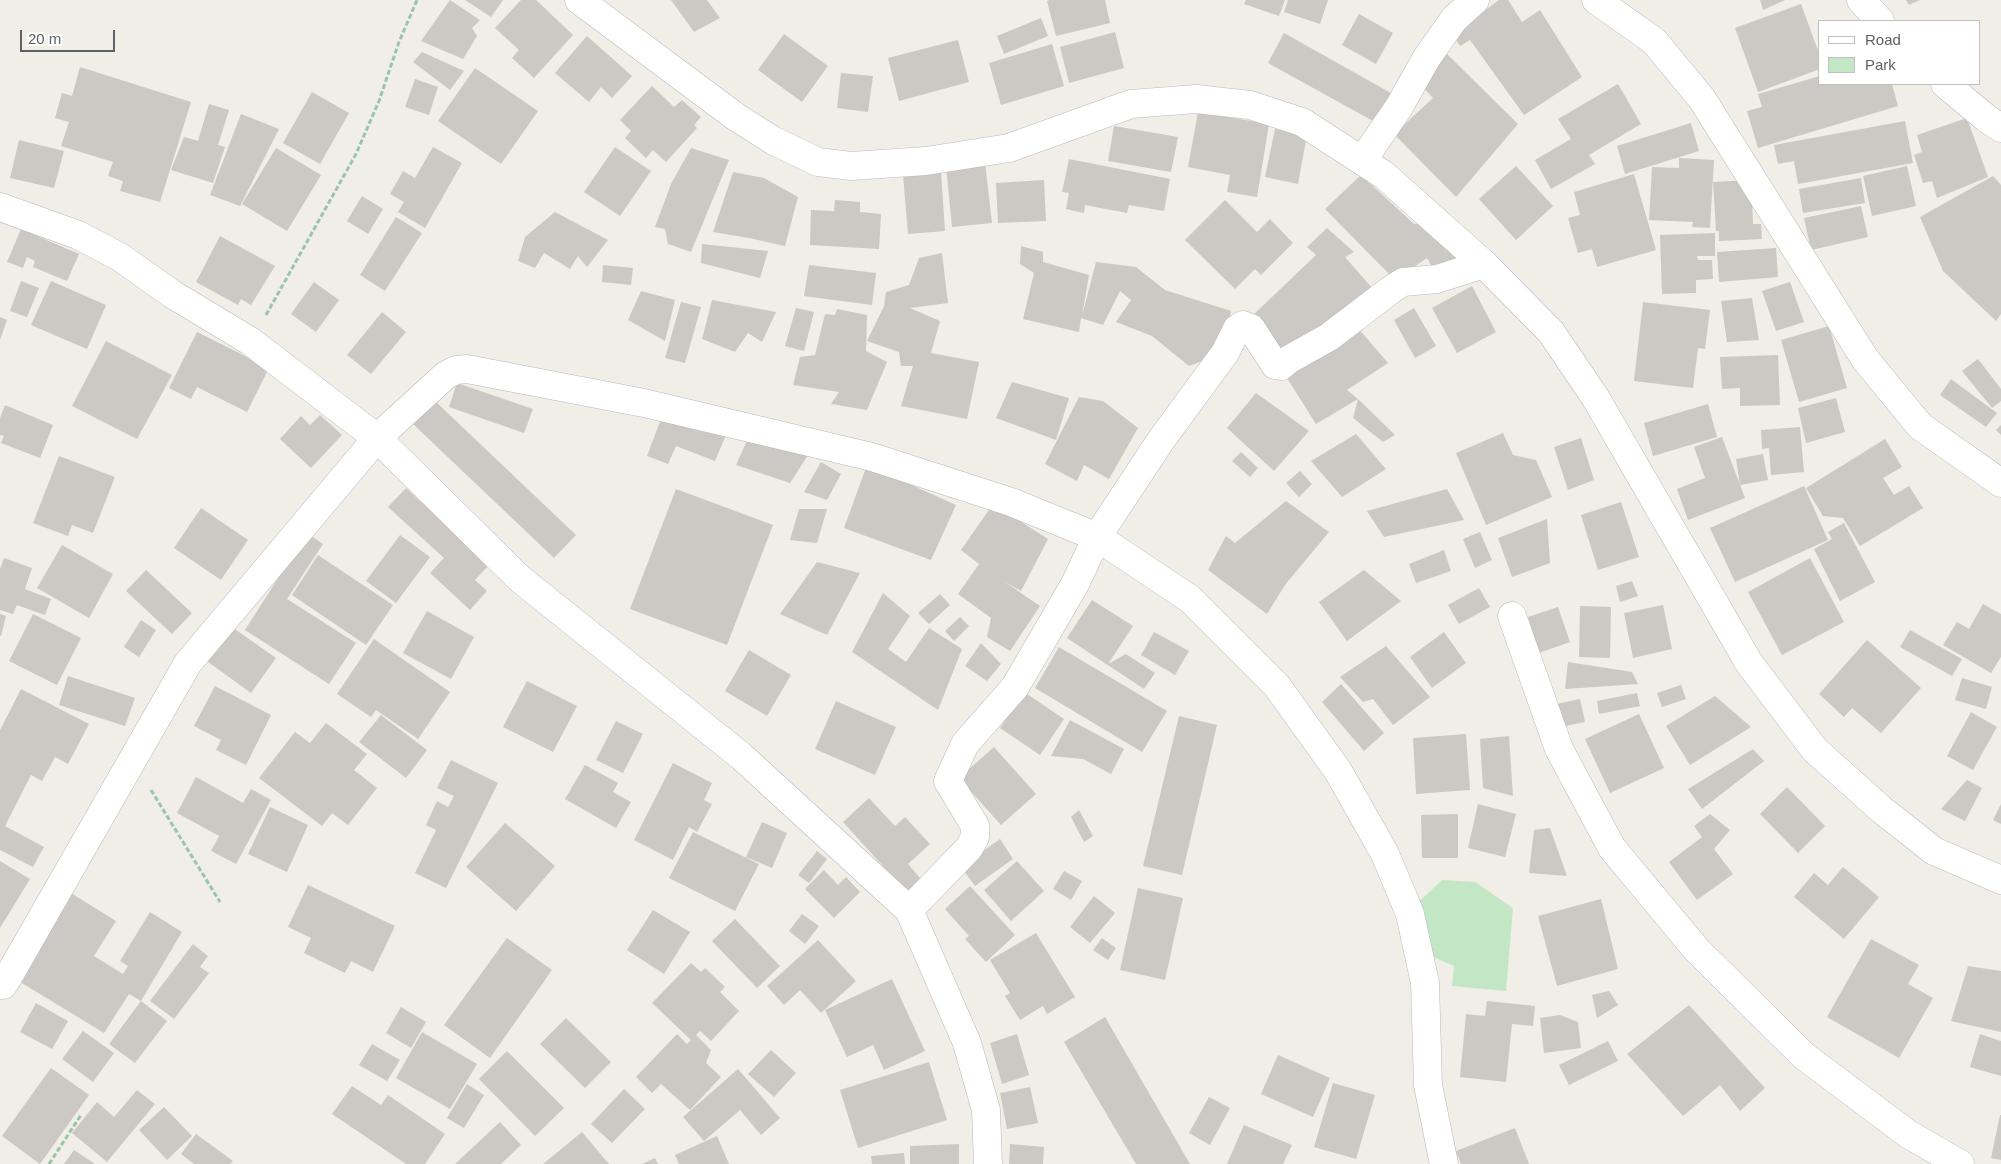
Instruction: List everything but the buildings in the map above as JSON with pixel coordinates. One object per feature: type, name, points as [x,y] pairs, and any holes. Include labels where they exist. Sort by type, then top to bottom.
[{"type":"street","points":[[579,0],[736,117],[774,141],[818,162],[851,166],[926,161],[1009,148],[1131,104],[1196,98],[1250,105],[1302,122],[1384,175],[1484,264],[1551,332],[1595,397],[1749,663],[1815,750],[1882,810],[1934,851],[2001,880]]},
{"type":"street","points":[[1362,161],[1399,107],[1426,58],[1454,18],[1475,0]]},
{"type":"street","points":[[1596,0],[1654,41],[1702,99],[1865,359],[1920,426],[2001,482]]},
{"type":"street","points":[[1861,0],[1879,20]]},
{"type":"street","points":[[1946,85],[2001,128]]},
{"type":"street","points":[[0,207],[78,235],[120,257],[172,294],[250,341],[378,438],[520,580],[741,756],[909,910],[967,1043],[986,1110],[988,1164]]},
{"type":"street","points":[[909,910],[969,848],[975,837],[975,826],[948,781],[965,744],[1015,687],[1075,584],[1097,537],[1161,440],[1225,353],[1237,328],[1243,325],[1251,328],[1275,365],[1281,366],[1288,360],[1329,337],[1403,282],[1437,279],[1484,264]]},
{"type":"street","points":[[0,985],[4,985],[188,663],[378,438],[446,375],[456,370],[467,369],[644,403],[872,457],[1011,502],[1097,537],[1190,599],[1277,686],[1338,771],[1385,854],[1410,914],[1425,983],[1428,1085],[1444,1164]]},
{"type":"street","points":[[1512,616],[1559,749],[1618,856],[1696,949],[1804,1056],[1908,1134],[1960,1164]]},
{"type":"path","points":[[250,341],[356,154],[379,101],[399,42],[417,0]]},
{"type":"path","points":[[128,766],[153,792],[167,818],[220,902]]},
{"type":"path","points":[[49,1164],[81,1115]]},
{"type":"green space","points":[[1442,880],[1475,882],[1513,908],[1506,991],[1452,986],[1454,966],[1424,953],[1410,910]]}]
